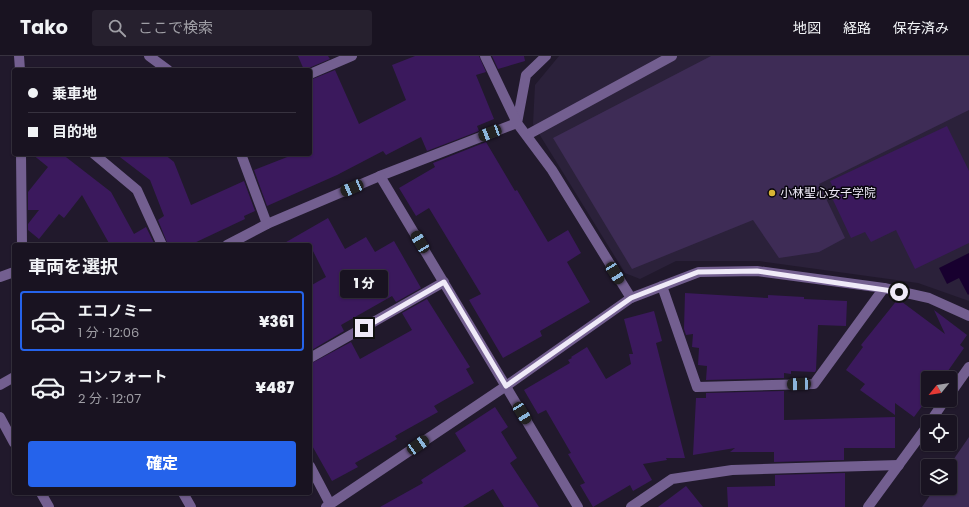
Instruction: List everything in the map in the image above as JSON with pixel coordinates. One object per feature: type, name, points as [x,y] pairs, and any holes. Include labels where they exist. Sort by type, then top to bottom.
[{"type":"street","points":[[19,56],[20,68]]},
{"type":"street","points":[[149,56],[165,68]]},
{"type":"street","points":[[312,73],[352,56]]},
{"type":"street","points":[[485,56],[517,122],[552,170],[631,298]]},
{"type":"street","points":[[517,122],[526,75],[546,56]]},
{"type":"street","points":[[528,136],[672,56]]},
{"type":"street","points":[[230,243],[268,224],[380,176],[517,122]]},
{"type":"street","points":[[21,156],[22,243]]},
{"type":"street","points":[[96,156],[137,190],[161,243]]},
{"type":"street","points":[[241,156],[268,224]]},
{"type":"street","points":[[380,176],[578,507]]},
{"type":"street","points":[[312,470],[328,505],[506,386],[631,298],[698,272],[757,271],[884,288],[929,298],[969,316]]},
{"type":"street","points":[[0,277],[12,273]]},
{"type":"street","points":[[312,357],[444,282]]},
{"type":"street","points":[[662,286],[697,387],[814,384],[884,288]]},
{"type":"street","points":[[957,384],[969,367]]},
{"type":"street","points":[[0,385],[12,378]]},
{"type":"street","points":[[0,417],[12,439]]},
{"type":"street","points":[[868,507],[921,435]]},
{"type":"street","points":[[631,507],[672,479],[732,470],[899,465]]},
{"type":"street","points":[[42,495],[49,507]]},
{"type":"street","points":[[184,495],[190,507]]},
{"type":"shaded area","name":"小林聖心女子学院","points":[[559,56],[969,56],[969,301],[918,283],[759,261],[676,261],[640,279],[625,273],[533,124],[535,85]]},
{"type":"shaded area","name":"小林聖心女子学院","points":[[711,56],[969,56],[969,110],[819,184],[845,238],[819,252],[779,258],[753,220],[632,269],[553,138]]},
{"type":"shaded area","points":[[969,253],[968,295],[959,278],[947,284],[939,268]]},
{"type":"shaded area","points":[[969,437],[969,507],[922,507],[930,495],[957,495],[957,459],[954,459]]},
{"type":"building","points":[[298,56],[328,56],[330,59],[309,68],[303,68]]},
{"type":"building","points":[[415,56],[479,56],[486,72],[476,75],[494,119],[477,126],[479,131],[427,151],[421,137],[386,155],[383,151],[337,175],[267,206],[254,170],[290,156],[312,156],[312,79],[335,70],[359,124],[406,100],[392,65]]},
{"type":"building","points":[[492,56],[524,56],[525,61],[498,69]]},
{"type":"building","points":[[947,126],[969,171],[969,243],[915,269],[896,230],[871,242],[865,232],[851,238],[833,200],[838,198],[830,181]]},
{"type":"building","points":[[486,142],[548,242],[568,230],[581,253],[567,262],[590,302],[540,331],[542,336],[503,358],[469,300],[481,294],[429,208],[416,216],[399,188],[435,167],[433,163]]},
{"type":"building","points":[[34,156],[65,156],[111,192],[134,234],[146,227],[154,243],[109,243],[82,195],[64,218],[59,214],[39,239],[28,230],[28,224],[39,210],[28,210],[28,192],[48,167]]},
{"type":"building","points":[[119,156],[166,156],[174,162],[191,205],[244,181],[255,211],[244,216],[245,219],[194,243],[167,243],[158,220],[164,216],[150,180]]},
{"type":"building","points":[[328,218],[345,249],[366,237],[375,252],[394,241],[421,288],[396,302],[392,296],[341,325],[344,331],[312,350],[312,285],[326,277],[312,249],[312,243],[284,243]]},
{"type":"building","points":[[685,293],[768,298],[768,295],[804,297],[804,299],[847,301],[846,326],[818,325],[815,372],[791,371],[791,374],[784,373],[784,378],[706,380],[707,366],[698,365],[699,348],[692,347],[693,334],[686,335],[684,329]]},
{"type":"building","points":[[427,299],[470,367],[466,369],[474,383],[434,406],[438,412],[395,436],[397,439],[355,463],[358,467],[332,481],[312,446],[312,363],[351,342],[360,359],[412,330],[402,313]]},
{"type":"building","points":[[898,299],[945,334],[934,310],[967,335],[960,345],[964,348],[948,371],[921,371],[921,407],[914,417],[895,403],[895,415],[860,390],[865,384],[846,370],[863,347],[861,345]]},
{"type":"building","points":[[654,311],[662,341],[656,343],[685,458],[666,458],[667,460],[643,464],[652,480],[633,491],[630,485],[593,507],[580,485],[585,483],[568,454],[571,453],[546,410],[538,414],[524,390],[570,363],[568,360],[572,358],[571,357],[587,347],[606,379],[631,364],[629,354],[633,354],[624,319]]},
{"type":"building","points":[[784,391],[784,420],[895,417],[895,448],[844,448],[844,460],[774,462],[774,452],[730,452],[735,448],[693,455],[696,398],[706,398],[706,393]]},
{"type":"building","points":[[495,407],[508,427],[501,432],[517,458],[510,463],[539,507],[504,507],[493,489],[463,507],[380,507],[423,483],[421,480],[466,451],[455,433]]},
{"type":"building","points":[[845,473],[845,507],[728,507],[727,487],[775,486],[775,475]]},
{"type":"building","points":[[686,486],[703,507],[658,507]]},
{"type":"place","name":"小林聖心女子学院","points":[[772,193]]},
{"type":"route","points":[[364,328],[444,282],[506,386],[631,298],[698,272],[757,271],[884,288],[899,292]]}]
